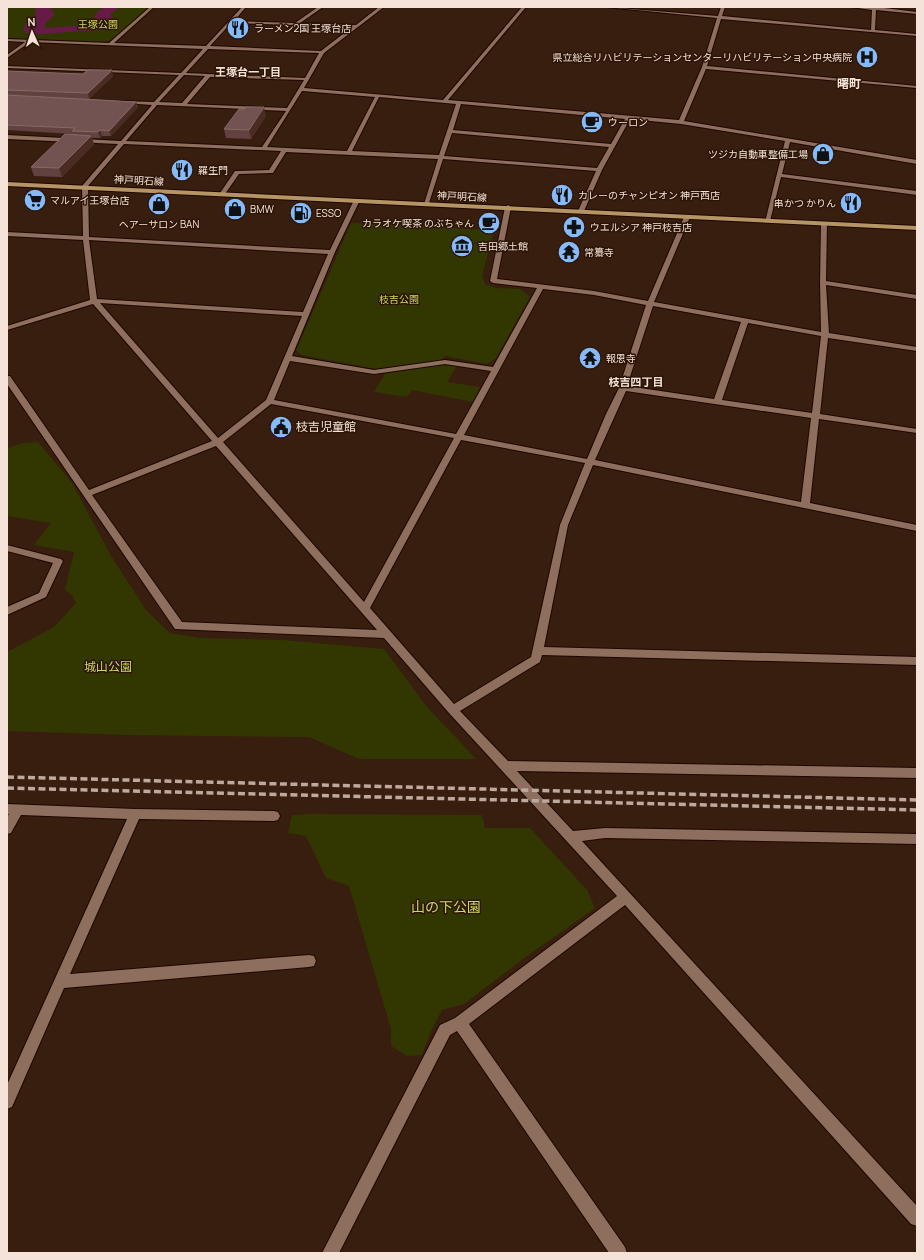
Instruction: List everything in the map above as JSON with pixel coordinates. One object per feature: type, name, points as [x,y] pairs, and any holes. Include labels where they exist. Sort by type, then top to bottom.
[{"type":"main road","name":"神戸明石線","points":[[7,184],[85,186],[917,228]]},
{"type":"street","points":[[111,43],[152,7]]},
{"type":"street","points":[[244,7],[121,142],[85,186],[86,238],[94,301],[453,710],[626,897],[917,1218]]},
{"type":"street","points":[[296,24],[321,7]]},
{"type":"street","points":[[263,149],[289,110],[322,52],[382,7]]},
{"type":"street","points":[[445,100],[524,7]]},
{"type":"street","points":[[608,7],[917,35]]},
{"type":"street","points":[[681,122],[704,67],[721,18],[723,7]]},
{"type":"street","points":[[853,7],[917,12]]},
{"type":"street","points":[[873,31],[874,8]]},
{"type":"street","points":[[230,22],[356,26]]},
{"type":"street","points":[[7,40],[322,52]]},
{"type":"street","points":[[7,57],[29,40]]},
{"type":"street","points":[[7,67],[307,79]]},
{"type":"street","points":[[704,67],[917,87]]},
{"type":"street","points":[[183,105],[209,75]]},
{"type":"street","points":[[301,89],[445,100],[459,103],[681,122],[917,162]]},
{"type":"street","points":[[350,152],[378,95]]},
{"type":"street","points":[[116,102],[289,110]]},
{"type":"street","points":[[426,203],[459,103]]},
{"type":"street","points":[[581,211],[599,170],[628,118]]},
{"type":"street","points":[[449,131],[612,146]]},
{"type":"street","points":[[7,137],[440,157],[599,170]]},
{"type":"street","points":[[767,221],[788,139]]},
{"type":"street","points":[[223,193],[237,172],[271,172],[285,149]]},
{"type":"street","points":[[779,175],[917,193]]},
{"type":"street","points":[[86,494],[218,442],[269,401],[332,252],[357,200]]},
{"type":"street","points":[[508,207],[493,281],[541,288],[594,293],[825,335],[917,349]]},
{"type":"street","points":[[453,710],[536,659],[564,526],[592,462],[610,414],[623,388],[650,303],[687,217]]},
{"type":"street","points":[[805,505],[825,335],[823,282],[824,224]]},
{"type":"street","points":[[7,234],[332,252]]},
{"type":"street","points":[[823,282],[917,296]]},
{"type":"street","points":[[365,608],[461,436],[541,288]]},
{"type":"street","points":[[7,328],[94,301],[306,314]]},
{"type":"street","points":[[717,402],[745,320]]},
{"type":"street","points":[[288,358],[374,372],[445,362],[496,370]]},
{"type":"street","points":[[7,378],[179,626],[386,634]]},
{"type":"street","points":[[623,388],[917,431]]},
{"type":"street","points":[[269,401],[461,436],[917,528]]},
{"type":"street","points":[[7,548],[58,561],[43,595],[7,611]]},
{"type":"street","points":[[538,651],[917,661]]},
{"type":"street","points":[[505,766],[917,773]]},
{"type":"street","points":[[7,830],[12,809],[135,814],[274,816]]},
{"type":"street","points":[[7,1102],[135,814]]},
{"type":"street","points":[[570,837],[605,833],[917,839]]},
{"type":"street","points":[[330,1253],[445,1030],[460,1023],[626,897]]},
{"type":"street","points":[[60,982],[309,961]]},
{"type":"street","points":[[460,1023],[619,1253]]},
{"type":"green space","name":"王塚公園","points":[[7,7],[149,7],[111,40],[103,42],[7,38]]},
{"type":"green space","name":"枝吉公園","points":[[351,223],[494,230],[482,276],[485,284],[496,288],[520,289],[530,297],[496,358],[487,364],[445,356],[439,363],[457,366],[447,382],[480,387],[473,402],[412,390],[407,397],[374,392],[387,371],[302,355],[296,351]]},
{"type":"green space","name":"城山公園","points":[[38,442],[72,483],[111,556],[146,610],[170,633],[199,638],[282,640],[384,649],[427,707],[476,759],[359,759],[309,737],[128,735],[7,731],[7,652],[54,627],[76,603],[72,595],[65,590],[74,552],[34,545],[51,523],[7,516],[7,448],[23,443]]},
{"type":"green space","name":"山の下公園","points":[[292,815],[482,815],[485,828],[530,828],[587,890],[595,908],[523,959],[464,1004],[442,1010],[431,1031],[422,1055],[407,1056],[391,1046],[391,1029],[349,886],[326,878],[306,836],[288,833]]},
{"type":"shaded area","points":[[37,7],[51,7],[51,10],[55,14],[45,24],[45,28],[91,25],[97,23],[94,18],[101,9],[107,7],[119,7],[110,15],[115,21],[115,28],[112,29],[42,34],[25,33],[24,27],[36,16],[35,10]]},
{"type":"building","points":[[88,70],[112,70],[88,93],[7,90],[7,71],[83,74]]},
{"type":"building","points":[[7,95],[136,102],[109,131],[72,131],[75,128],[7,125]]},
{"type":"building","points":[[246,107],[264,107],[249,130],[224,129],[239,109],[244,109]]},
{"type":"building","points":[[65,134],[91,136],[59,168],[31,167]]},
{"type":"railway","points":[[7,777],[917,800]]},
{"type":"railway","points":[[7,788],[917,810]]},
{"type":"place","name":"ラーメン2国 王塚台店","points":[[238,28]]},
{"type":"place","name":"県立総合リハビリテーションセンターリハビリテーション中央病院","points":[[867,57]]},
{"type":"place","name":"ウーロン","points":[[592,122]]},
{"type":"place","name":"ツジカ自動車整備工場","points":[[823,154]]},
{"type":"place","name":"羅生門","points":[[182,170]]},
{"type":"place","name":"カレーのチャンピオン 神戸西店","points":[[562,195]]},
{"type":"place","name":"マルアイ王塚台店","points":[[35,200]]},
{"type":"place","name":"串かつ かりん","points":[[851,203]]},
{"type":"place","name":"ヘアーサロン BAN","points":[[159,204]]},
{"type":"place","name":"BMW","points":[[235,209]]},
{"type":"place","name":"ESSO","points":[[301,213]]},
{"type":"place","name":"カラオケ喫茶 のぶちゃん","points":[[489,223]]},
{"type":"place","name":"ウエルシア 神戸枝吉店","points":[[574,227]]},
{"type":"place","name":"吉田郷土館","points":[[462,246]]},
{"type":"place","name":"常纂寺","points":[[569,252]]},
{"type":"place","name":"報恩寺","points":[[590,358]]},
{"type":"place","name":"枝吉児童館","points":[[281,427]]},
{"type":"district","name":"王塚台一丁目","points":[[248,72]]},
{"type":"district","name":"曙町","points":[[849,84]]},
{"type":"district","name":"枝吉四丁目","points":[[636,382]]}]
